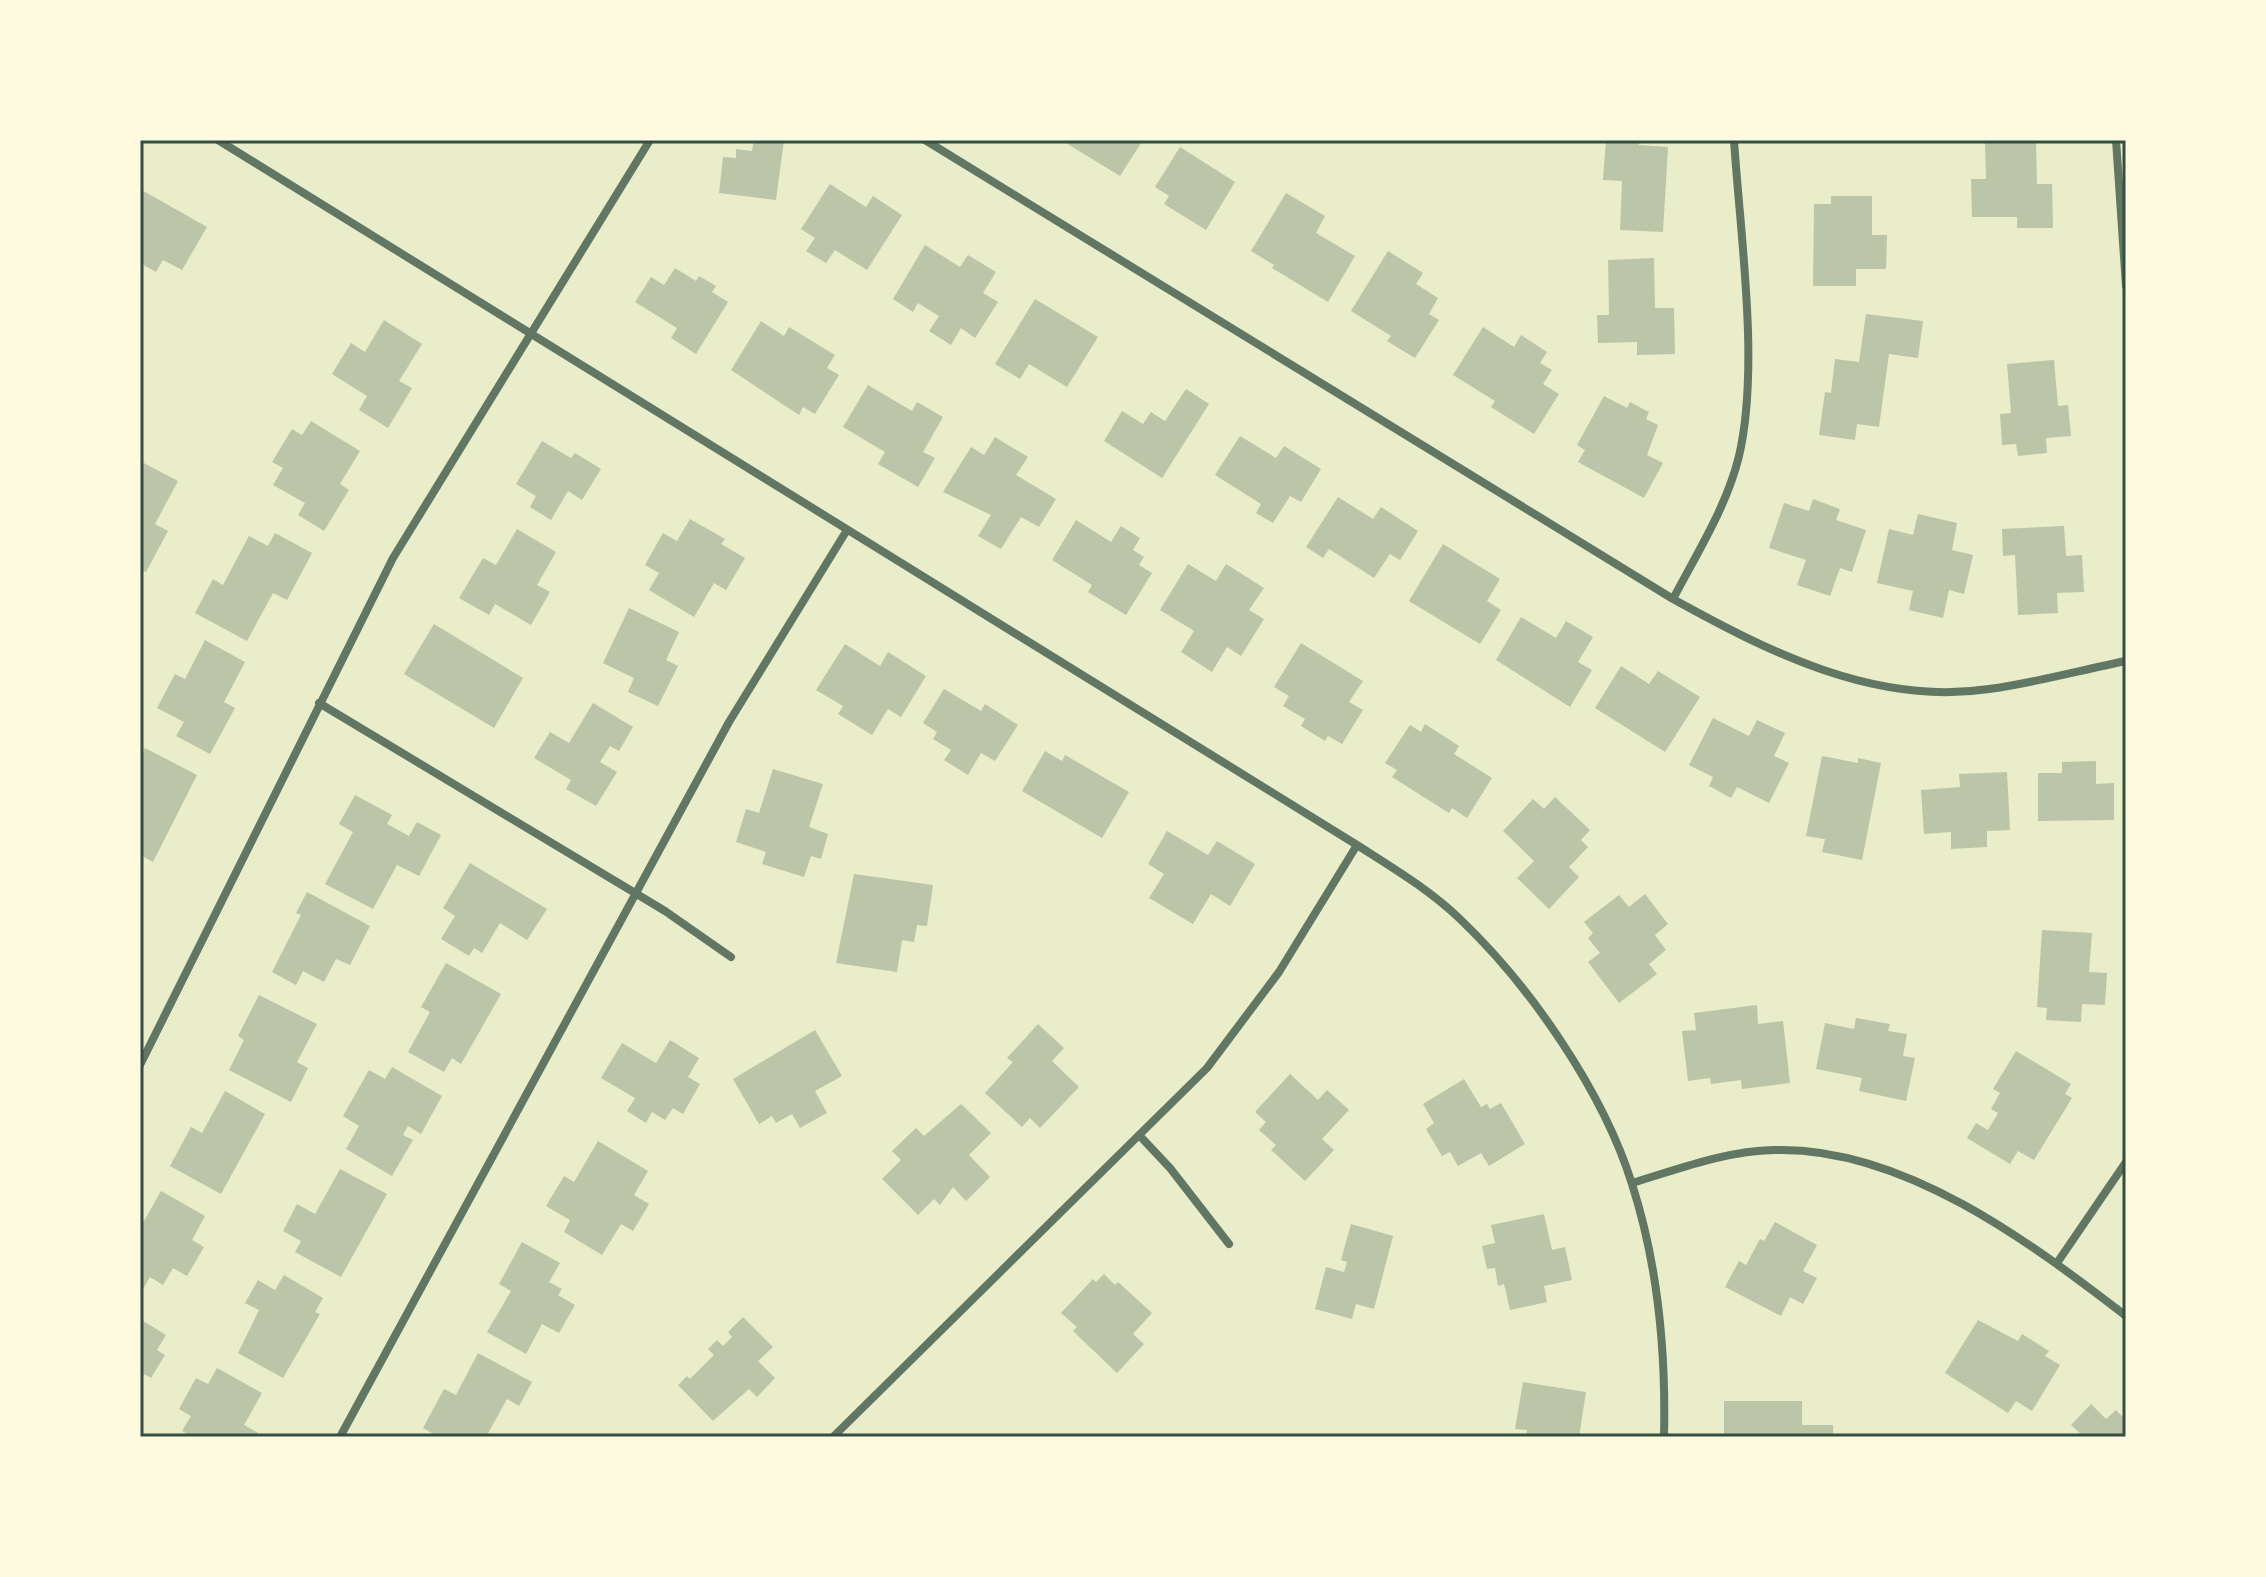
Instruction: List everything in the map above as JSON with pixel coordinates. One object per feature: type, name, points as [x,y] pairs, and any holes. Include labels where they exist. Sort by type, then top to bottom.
[{"type":"street","points":[[218,140],[1413,880],[1460,919],[1515,981],[1576,1068],[1604,1117],[1632,1183],[1659,1318],[1665,1384],[1664,1437]]},
{"type":"street","points":[[140,1065],[393,558],[650,140]]},
{"type":"street","points":[[925,140],[1673,599],[1757,646],[1815,669],[1881,686],[1936,691],[1987,690],[2126,661]]},
{"type":"street","points":[[1673,599],[1726,495],[1739,457],[1746,416],[1748,358],[1734,140]]},
{"type":"street","points":[[2116,140],[2126,286]]},
{"type":"street","points":[[340,1437],[729,722],[847,530]]},
{"type":"street","points":[[319,703],[636,895],[731,957]]},
{"type":"street","points":[[833,1437],[1207,1068],[1247,1019],[1357,845]]},
{"type":"street","points":[[1139,1135],[1170,1168],[1229,1244]]},
{"type":"street","points":[[1632,1183],[1719,1156],[1775,1149],[1823,1154],[1874,1165],[1930,1187],[2057,1263],[2126,1316]]},
{"type":"street","points":[[2057,1263],[2126,1162]]},
{"type":"building","points":[[754,140],[784,140],[776,200],[719,193],[723,157],[736,158],[736,149],[752,151]]},
{"type":"building","points":[[1061,140],[1143,140],[1120,176]]},
{"type":"building","points":[[1606,140],[1639,140],[1639,145],[1668,147],[1663,232],[1620,230],[1622,181],[1603,180]]},
{"type":"building","points":[[1985,142],[2036,142],[2037,184],[2052,184],[2053,228],[2017,228],[2017,217],[1972,217],[1971,179],[1986,179]]},
{"type":"building","points":[[1180,147],[1235,182],[1206,230],[1164,204],[1169,196],[1155,187]]},
{"type":"building","points":[[830,184],[866,207],[873,196],[902,215],[867,270],[835,250],[826,263],[806,251],[815,238],[801,229]]},
{"type":"building","points":[[140,189],[207,227],[182,270],[163,260],[156,272],[140,263]]},
{"type":"building","points":[[1286,193],[1325,216],[1316,233],[1355,256],[1328,302],[1272,268],[1274,265],[1251,251]]},
{"type":"building","points":[[1831,196],[1872,196],[1872,235],[1887,235],[1886,269],[1856,269],[1856,286],[1813,286],[1814,204],[1831,204]]},
{"type":"building","points":[[925,245],[960,267],[968,255],[996,272],[983,293],[998,302],[975,338],[961,328],[951,345],[929,331],[939,316],[918,303],[913,312],[893,299]]},
{"type":"building","points":[[1388,251],[1423,273],[1416,284],[1438,298],[1429,314],[1439,320],[1415,358],[1387,341],[1391,336],[1351,311]]},
{"type":"building","points":[[1654,258],[1655,308],[1674,308],[1675,354],[1637,355],[1637,342],[1598,343],[1597,315],[1609,315],[1608,260]]},
{"type":"building","points":[[675,268],[696,281],[699,276],[716,286],[712,292],[728,302],[696,354],[671,338],[677,328],[635,302],[651,277],[664,285]]},
{"type":"building","points":[[1035,299],[1098,337],[1067,387],[1029,364],[1020,379],[995,364]]},
{"type":"building","points":[[1866,314],[1923,321],[1918,358],[1889,354],[1879,427],[1857,424],[1855,440],[1819,435],[1825,392],[1831,393],[1835,359],[1859,362]]},
{"type":"building","points":[[384,320],[422,344],[399,381],[412,388],[388,428],[359,410],[367,396],[332,374],[351,343],[365,352]]},
{"type":"building","points":[[761,321],[784,336],[789,327],[835,355],[827,368],[839,375],[815,414],[803,407],[799,415],[731,370]]},
{"type":"building","points":[[1483,327],[1514,347],[1521,335],[1547,352],[1540,363],[1552,370],[1543,384],[1559,394],[1534,434],[1491,407],[1495,401],[1453,375]]},
{"type":"building","points":[[2054,360],[2058,406],[2068,405],[2071,436],[2046,438],[2047,453],[2018,456],[2016,444],[2002,445],[2000,414],[2011,413],[2007,364]]},
{"type":"building","points":[[868,385],[912,411],[917,402],[943,417],[923,452],[935,458],[918,487],[878,464],[885,452],[843,427]]},
{"type":"building","points":[[1186,389],[1209,404],[1162,478],[1104,441],[1122,411],[1143,424],[1151,412],[1165,421]]},
{"type":"building","points":[[1604,396],[1627,408],[1630,402],[1649,412],[1646,419],[1658,425],[1647,455],[1663,463],[1644,498],[1578,462],[1585,450],[1577,445]]},
{"type":"building","points":[[311,421],[360,451],[340,484],[349,490],[324,531],[298,515],[305,503],[273,485],[283,468],[272,462],[292,429],[302,435]]},
{"type":"building","points":[[1240,436],[1276,458],[1284,446],[1321,469],[1301,502],[1290,496],[1273,523],[1256,513],[1261,504],[1215,475]]},
{"type":"building","points":[[995,437],[1028,457],[1016,475],[1056,499],[1039,527],[1021,517],[1001,549],[978,536],[991,515],[943,492],[971,447],[984,455]]},
{"type":"building","points":[[542,441],[571,458],[575,453],[601,469],[582,500],[568,491],[551,520],[530,507],[536,496],[516,484]]},
{"type":"building","points":[[140,461],[178,481],[155,524],[168,531],[146,572],[140,569]]},
{"type":"building","points":[[1338,497],[1373,519],[1381,507],[1418,531],[1400,560],[1390,554],[1374,578],[1329,549],[1323,558],[1306,547]]},
{"type":"building","points":[[1813,499],[1840,509],[1836,520],[1866,530],[1852,572],[1840,568],[1830,596],[1797,585],[1806,560],[1769,548],[1784,503],[1809,511]]},
{"type":"building","points":[[1918,514],[1957,523],[1952,550],[1973,555],[1964,594],[1949,590],[1943,618],[1909,610],[1913,591],[1877,583],[1889,529],[1913,535]]},
{"type":"building","points":[[690,519],[725,539],[721,544],[745,558],[726,590],[714,583],[694,617],[649,590],[659,573],[645,565],[663,533],[677,541]]},
{"type":"building","points":[[1076,520],[1111,542],[1121,526],[1140,538],[1133,550],[1144,557],[1139,565],[1152,573],[1126,615],[1088,592],[1092,585],[1052,560]]},
{"type":"building","points":[[2064,526],[2066,556],[2082,555],[2084,592],[2057,593],[2058,613],[2018,615],[2015,555],[2003,556],[2002,529]]},
{"type":"building","points":[[517,529],[556,552],[537,585],[550,592],[531,625],[495,604],[489,615],[459,598],[483,558],[496,565]]},
{"type":"building","points":[[275,533],[312,553],[287,600],[273,593],[247,641],[195,613],[213,579],[223,585],[249,536],[268,546]]},
{"type":"building","points":[[1443,544],[1500,579],[1487,601],[1501,610],[1480,644],[1409,601]]},
{"type":"building","points":[[1188,564],[1216,581],[1226,564],[1264,588],[1249,610],[1264,619],[1241,656],[1227,647],[1212,672],[1181,652],[1194,631],[1160,610]]},
{"type":"building","points":[[629,608],[679,632],[666,660],[678,666],[658,706],[628,692],[634,678],[603,663]]},
{"type":"building","points":[[1521,617],[1556,638],[1566,621],[1593,637],[1578,662],[1592,670],[1570,707],[1496,660]]},
{"type":"building","points":[[434,624],[523,678],[494,728],[404,674]]},
{"type":"building","points":[[205,640],[245,662],[224,702],[235,708],[210,754],[176,736],[184,722],[157,708],[175,674],[185,679]]},
{"type":"building","points":[[1301,643],[1363,681],[1349,702],[1363,710],[1342,744],[1328,736],[1325,741],[1301,726],[1305,719],[1283,706],[1289,696],[1274,687]]},
{"type":"building","points":[[845,644],[880,666],[888,652],[926,676],[901,717],[888,709],[872,735],[838,714],[843,706],[816,690]]},
{"type":"building","points":[[1621,666],[1649,684],[1658,671],[1700,697],[1665,752],[1595,708]]},
{"type":"building","points":[[944,689],[981,711],[985,704],[1018,725],[995,761],[981,753],[968,775],[944,760],[951,750],[933,739],[937,732],[923,723]]},
{"type":"building","points":[[593,703],[633,727],[619,751],[610,746],[600,762],[617,772],[596,806],[566,789],[571,780],[534,758],[550,732],[569,743]]},
{"type":"building","points":[[1713,718],[1749,736],[1757,720],[1785,733],[1774,756],[1789,763],[1769,803],[1737,787],[1731,798],[1709,786],[1713,777],[1689,765]]},
{"type":"building","points":[[1425,724],[1459,746],[1454,754],[1492,778],[1467,818],[1452,808],[1449,813],[1392,777],[1397,770],[1385,763],[1410,725],[1421,732]]},
{"type":"building","points":[[145,748],[197,775],[153,862],[140,855],[140,757]]},
{"type":"building","points":[[1045,751],[1062,761],[1065,755],[1129,792],[1102,838],[1022,791]]},
{"type":"building","points":[[1822,756],[1858,763],[1858,758],[1881,763],[1862,860],[1822,852],[1825,839],[1806,836]]},
{"type":"building","points":[[2096,761],[2096,784],[2114,783],[2114,820],[2038,821],[2038,773],[2062,773],[2062,762]]},
{"type":"building","points":[[773,769],[823,784],[809,827],[828,834],[821,859],[811,856],[804,877],[762,864],[766,852],[736,842],[746,809],[759,813]]},
{"type":"building","points":[[2007,772],[2010,830],[1987,831],[1987,847],[1951,849],[1951,832],[1924,834],[1921,790],[1960,787],[1959,774]]},
{"type":"building","points":[[355,795],[392,815],[387,824],[409,836],[417,822],[441,835],[419,876],[397,865],[373,909],[325,884],[353,832],[339,824]]},
{"type":"building","points":[[1555,797],[1590,830],[1581,840],[1588,847],[1569,867],[1579,877],[1549,909],[1517,878],[1534,861],[1503,831],[1533,799],[1544,809]]},
{"type":"building","points":[[1167,831],[1208,855],[1217,841],[1255,864],[1230,906],[1211,894],[1193,924],[1149,898],[1164,874],[1148,864]]},
{"type":"building","points":[[470,863],[547,909],[527,940],[500,923],[482,953],[474,948],[469,956],[441,939],[455,916],[443,908]]},
{"type":"building","points":[[854,874],[933,885],[927,926],[917,925],[914,942],[902,940],[897,972],[836,963]]},
{"type":"building","points":[[307,892],[370,926],[350,965],[336,959],[324,982],[303,971],[296,985],[272,972],[301,915],[296,913]]},
{"type":"building","points":[[1645,894],[1668,924],[1655,935],[1666,950],[1649,964],[1657,974],[1619,1003],[1588,962],[1600,953],[1588,938],[1593,933],[1584,922],[1619,895],[1629,907]]},
{"type":"building","points":[[2042,930],[2092,933],[2089,972],[2107,973],[2105,1005],[2082,1004],[2081,1022],[2046,1020],[2047,1008],[2037,1007]]},
{"type":"building","points":[[446,963],[501,994],[461,1064],[452,1058],[444,1072],[408,1052],[430,1012],[421,1007]]},
{"type":"building","points":[[259,995],[317,1024],[297,1062],[308,1068],[291,1102],[229,1070],[244,1040],[238,1036]]},
{"type":"building","points":[[1757,1005],[1758,1024],[1783,1021],[1790,1083],[1742,1089],[1741,1080],[1711,1084],[1710,1078],[1688,1081],[1682,1031],[1696,1030],[1694,1013]]},
{"type":"building","points":[[1856,1018],[1890,1024],[1888,1031],[1907,1034],[1903,1056],[1915,1058],[1906,1101],[1859,1091],[1862,1078],[1816,1069],[1825,1023],[1854,1029]]},
{"type":"building","points":[[1038,1024],[1064,1048],[1052,1061],[1079,1087],[1040,1128],[1030,1118],[1022,1127],[985,1093],[1013,1062],[1007,1058]]},
{"type":"building","points":[[815,1030],[842,1076],[815,1091],[827,1113],[800,1128],[792,1114],[776,1123],[772,1116],[759,1124],[733,1079]]},
{"type":"building","points":[[670,1040],[699,1058],[688,1077],[700,1084],[683,1114],[673,1108],[665,1120],[652,1112],[646,1123],[627,1111],[635,1098],[601,1078],[622,1043],[656,1063]]},
{"type":"building","points":[[2016,1051],[2071,1084],[2065,1094],[2072,1098],[2034,1160],[2018,1151],[2010,1164],[1967,1138],[1976,1123],[1988,1130],[1998,1113],[1991,1109],[2000,1093],[1993,1089]]},
{"type":"building","points":[[392,1067],[442,1096],[421,1134],[408,1126],[403,1135],[413,1140],[392,1176],[346,1149],[359,1126],[343,1116],[369,1070],[385,1079]]},
{"type":"building","points":[[1290,1074],[1318,1100],[1327,1090],[1349,1110],[1322,1139],[1334,1150],[1305,1181],[1271,1150],[1276,1145],[1259,1130],[1266,1122],[1255,1112]]},
{"type":"building","points":[[1464,1079],[1481,1107],[1487,1104],[1490,1109],[1501,1103],[1525,1144],[1489,1166],[1481,1153],[1458,1166],[1450,1152],[1442,1156],[1426,1129],[1434,1123],[1423,1104]]},
{"type":"building","points":[[225,1091],[265,1114],[221,1194],[170,1166],[191,1127],[202,1133]]},
{"type":"building","points":[[961,1104],[991,1133],[969,1155],[990,1177],[966,1201],[953,1187],[940,1205],[934,1199],[918,1215],[882,1179],[901,1160],[892,1151],[916,1128],[924,1136]]},
{"type":"building","points":[[598,1141],[648,1171],[634,1195],[649,1204],[633,1231],[621,1224],[602,1255],[564,1232],[570,1220],[546,1206],[564,1176],[574,1182]]},
{"type":"building","points":[[340,1169],[387,1194],[341,1277],[295,1252],[301,1241],[283,1231],[297,1204],[315,1214]]},
{"type":"building","points":[[161,1191],[205,1216],[192,1240],[204,1247],[187,1276],[173,1268],[163,1285],[150,1277],[143,1289],[140,1287],[140,1228]]},
{"type":"building","points":[[1544,1214],[1552,1250],[1565,1247],[1572,1280],[1544,1286],[1547,1302],[1510,1310],[1504,1284],[1498,1286],[1495,1268],[1487,1269],[1482,1246],[1495,1243],[1491,1225]]},
{"type":"building","points":[[1775,1222],[1817,1245],[1803,1271],[1817,1278],[1803,1304],[1790,1297],[1781,1316],[1725,1287],[1739,1261],[1746,1265],[1760,1239],[1764,1241]]},
{"type":"building","points":[[1351,1224],[1393,1236],[1374,1309],[1356,1304],[1352,1319],[1315,1309],[1326,1267],[1344,1272],[1347,1262],[1341,1260]]},
{"type":"building","points":[[522,1242],[560,1263],[549,1282],[562,1289],[558,1295],[575,1305],[559,1333],[542,1324],[526,1354],[487,1332],[511,1291],[499,1284]]},
{"type":"building","points":[[1104,1274],[1115,1285],[1118,1282],[1152,1313],[1133,1334],[1144,1344],[1117,1373],[1073,1331],[1077,1327],[1061,1313],[1093,1279],[1096,1282]]},
{"type":"building","points":[[284,1275],[323,1298],[315,1312],[320,1314],[283,1378],[238,1353],[259,1310],[245,1303],[258,1280],[275,1290]]},
{"type":"building","points":[[743,1317],[773,1347],[758,1361],[775,1378],[757,1397],[749,1389],[713,1421],[678,1385],[687,1376],[690,1379],[714,1355],[708,1349],[717,1340],[723,1346],[732,1337],[728,1332]]},
{"type":"building","points":[[140,1319],[166,1335],[157,1350],[165,1355],[151,1378],[144,1374],[140,1380]]},
{"type":"building","points":[[1978,1320],[2018,1341],[2022,1334],[2049,1351],[2045,1356],[2060,1365],[2032,1411],[2016,1401],[2008,1413],[1945,1373]]},
{"type":"building","points":[[478,1353],[532,1382],[519,1406],[507,1399],[486,1437],[439,1437],[423,1428],[444,1389],[456,1395]]},
{"type":"building","points":[[217,1368],[262,1393],[244,1425],[258,1433],[256,1437],[193,1437],[182,1431],[191,1416],[179,1409],[196,1378],[208,1384]]},
{"type":"building","points":[[1523,1382],[1586,1392],[1579,1437],[1526,1437],[1527,1430],[1515,1429]]},
{"type":"building","points":[[1724,1401],[1802,1401],[1802,1425],[1833,1425],[1833,1437],[1724,1437]]},
{"type":"building","points":[[2091,1404],[2106,1419],[2116,1410],[2126,1420],[2126,1437],[2076,1437],[2080,1433],[2071,1425]]}]
